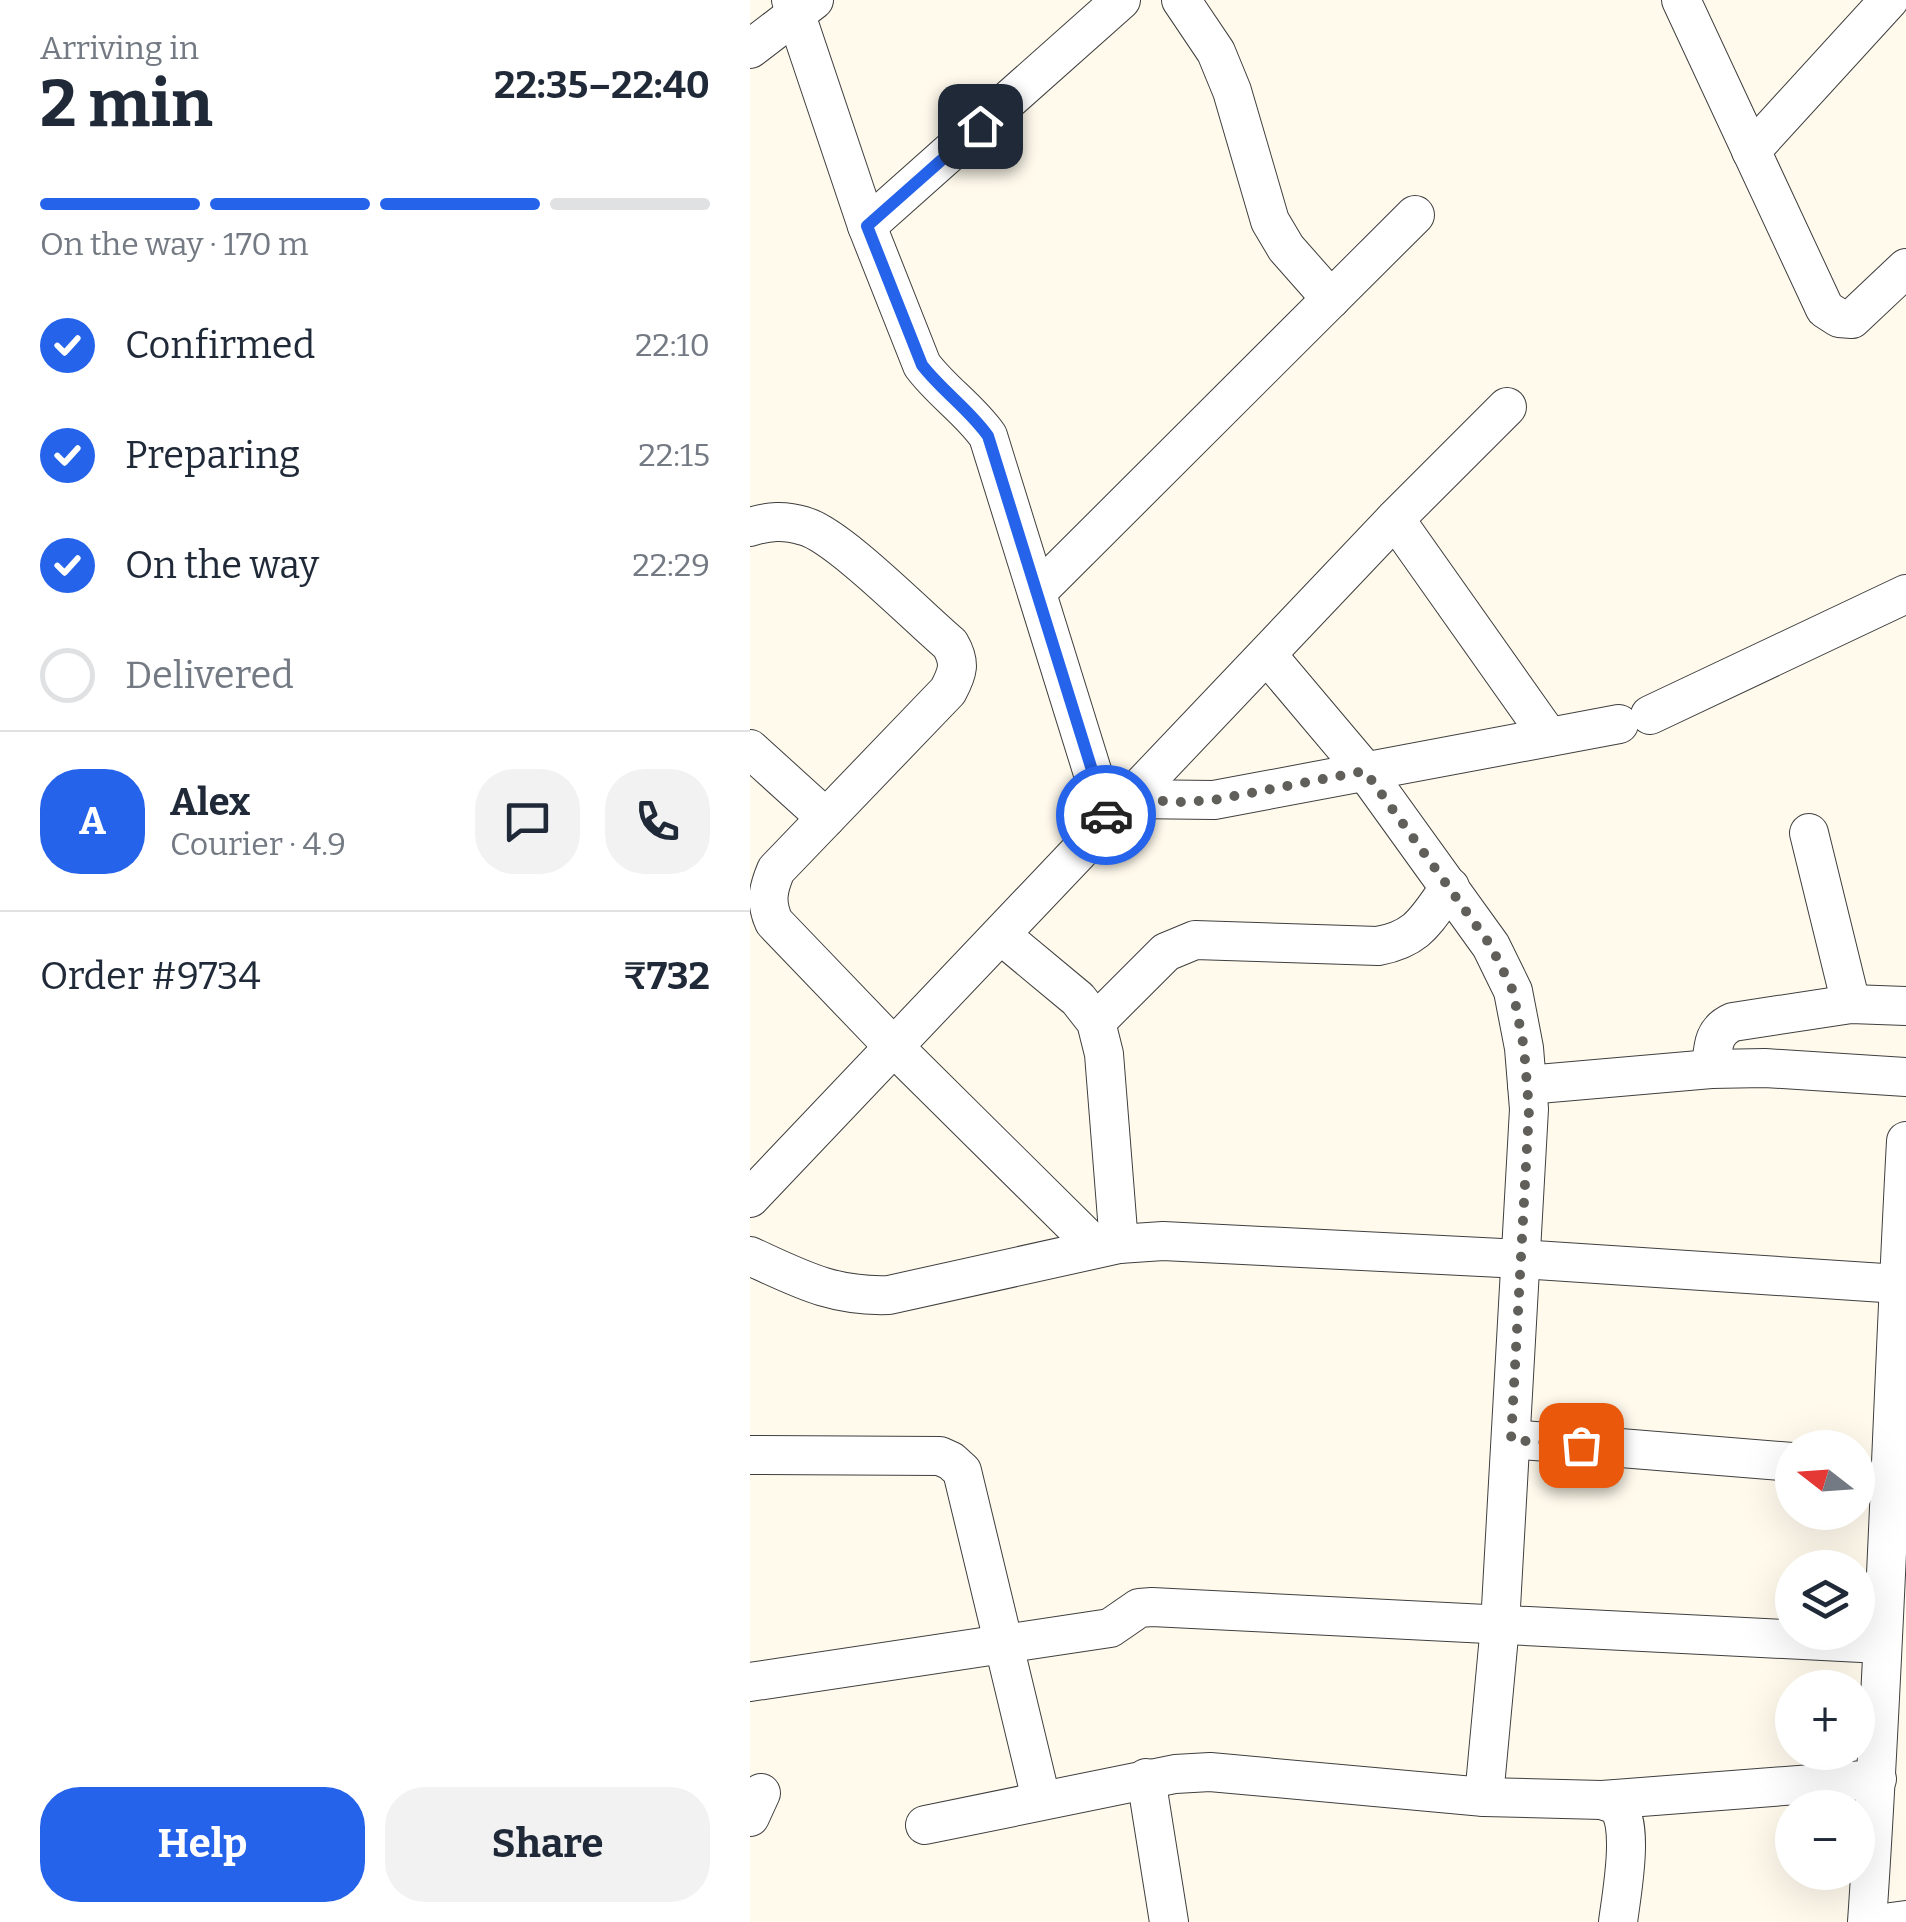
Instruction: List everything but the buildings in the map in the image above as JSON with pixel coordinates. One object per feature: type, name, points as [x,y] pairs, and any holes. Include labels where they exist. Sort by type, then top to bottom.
[{"type":"street","points":[[867,226],[1121,0]]},
{"type":"street","points":[[1182,0],[1216,52],[1232,92],[1270,221],[1286,248],[1331,299]]},
{"type":"street","points":[[1681,0],[1825,310],[1839,318],[1852,319],[1906,268]]},
{"type":"street","points":[[1751,151],[1890,0]]},
{"type":"street","points":[[750,49],[801,4],[867,226],[922,365],[988,436],[1037,592],[1119,811]]},
{"type":"street","points":[[1037,592],[1415,216]]},
{"type":"street","points":[[758,1174],[893,1046],[1395,519],[1507,407]]},
{"type":"street","points":[[1395,519],[1549,738]]},
{"type":"street","points":[[750,527],[772,520],[808,526],[950,644],[958,659],[958,674],[948,691],[776,870],[759,916],[774,922],[893,1046],[1108,1246]]},
{"type":"street","points":[[1119,811],[1214,800],[1635,719],[1906,594]]},
{"type":"street","points":[[1268,656],[1365,771],[1491,946],[1513,991],[1524,1048],[1529,1110],[1500,1625],[1484,1797]]},
{"type":"street","points":[[750,749],[826,818]]},
{"type":"street","points":[[1809,832],[1851,1004]]},
{"type":"street","points":[[1096,1022],[1166,952],[1196,940],[1378,946],[1402,941],[1420,927],[1450,887]]},
{"type":"street","points":[[1001,935],[1078,998],[1096,1022],[1104,1054],[1108,1246]]},
{"type":"street","points":[[1711,1069],[1715,1038],[1721,1027],[1732,1022],[1851,1004],[1906,1006]]},
{"type":"street","points":[[1527,1085],[1711,1069],[1765,1068],[1906,1077]]},
{"type":"street","points":[[1866,1922],[1890,1622],[1886,1454],[1901,1269],[1906,1141]]},
{"type":"street","points":[[750,1256],[813,1285],[856,1296],[889,1295],[1108,1246],[1163,1241],[1521,1259],[1901,1269]]},
{"type":"street","points":[[1511,1440],[1775,1461]]},
{"type":"street","points":[[750,1455],[940,1456],[962,1472],[1041,1799]]},
{"type":"street","points":[[750,1682],[1110,1628],[1138,1608],[1152,1606],[1500,1625],[1890,1622]]},
{"type":"street","points":[[925,1825],[1146,1778],[1210,1772],[1484,1797],[1602,1800],[1877,1779]]},
{"type":"street","points":[[1146,1778],[1169,1922]]},
{"type":"street","points":[[1602,1800],[1617,1807],[1624,1818],[1626,1837],[1618,1922]]},
{"type":"street","points":[[1892,1922],[1906,1920]]},
{"type":"way so far","points":[[1106,815],[1108,822],[1130,799],[1214,800],[1365,771],[1491,946],[1513,991],[1524,1048],[1529,1110],[1511,1440],[1581,1445]]},
{"type":"route","points":[[980,126],[867,226],[922,365],[988,436],[1106,815]]}]
